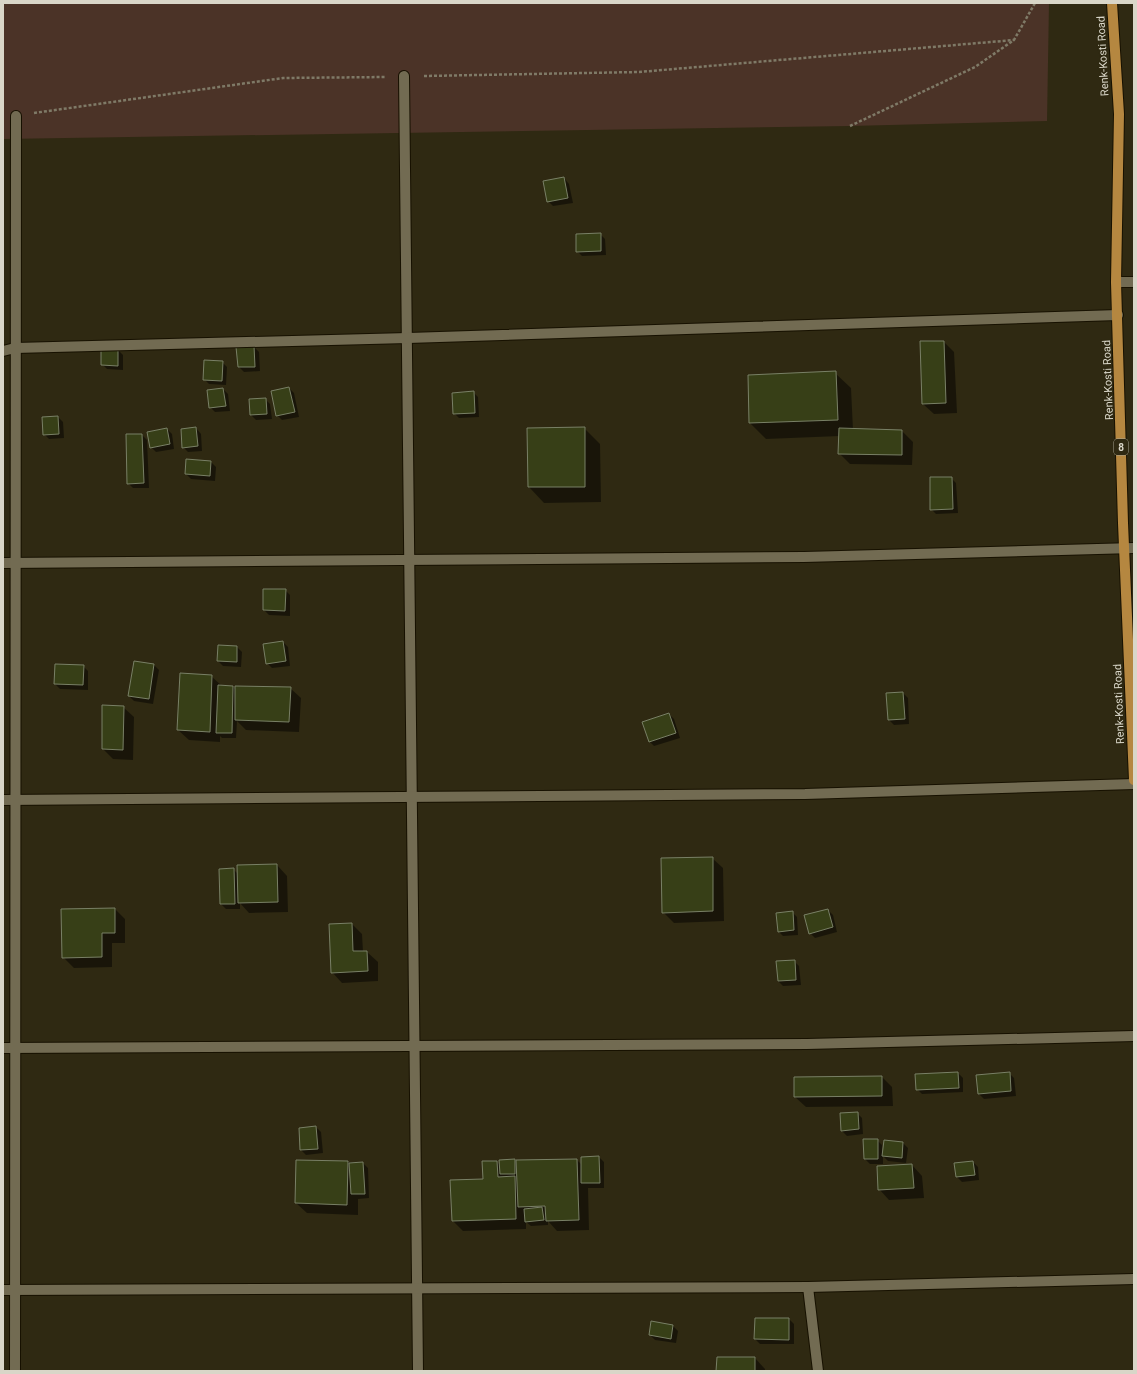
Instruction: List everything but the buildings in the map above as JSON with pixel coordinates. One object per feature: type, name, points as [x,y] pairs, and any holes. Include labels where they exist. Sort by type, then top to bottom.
[{"type":"main road","name":"Renk-Kosti Road","points":[[1112,3],[1119,114],[1116,282],[1129,548],[1134,780]]},
{"type":"street","points":[[404,76],[418,1371]]},
{"type":"street","points":[[15,1371],[17,1048],[15,800],[16,116]]},
{"type":"street","points":[[1116,282],[1134,282]]},
{"type":"street","points":[[3,351],[15,348],[408,338],[1118,315]]},
{"type":"street","points":[[3,563],[804,557],[1129,548]]},
{"type":"street","points":[[3,800],[805,794],[1134,784]]},
{"type":"street","points":[[3,1048],[807,1044],[1134,1036]]},
{"type":"street","points":[[3,1290],[808,1287],[1134,1280]]},
{"type":"street","points":[[808,1287],[818,1371]]},
{"type":"path","points":[[850,126],[974,67],[1014,40],[1035,3]]},
{"type":"path","points":[[16,116],[283,78],[639,72],[1014,40]]},
{"type":"shaded area","points":[[3,3],[1049,3],[1047,121],[850,126],[3,139]]}]
